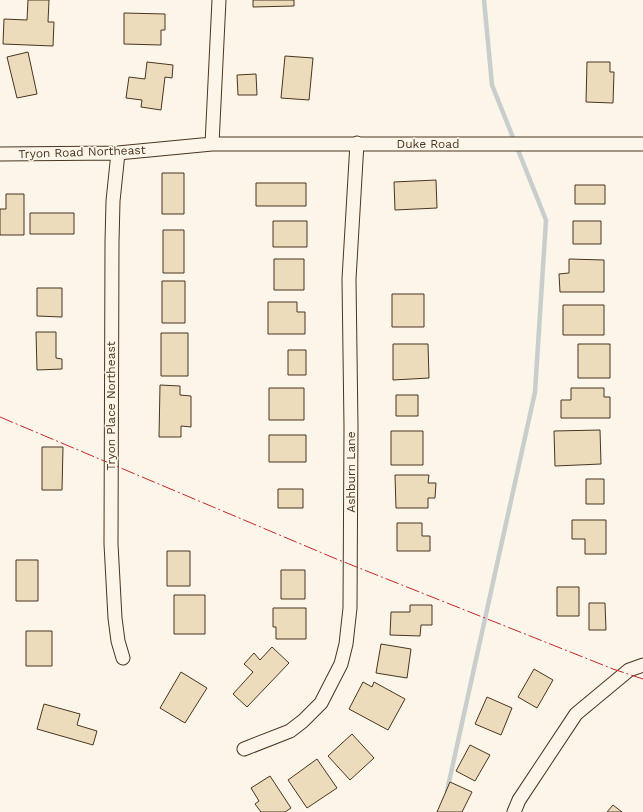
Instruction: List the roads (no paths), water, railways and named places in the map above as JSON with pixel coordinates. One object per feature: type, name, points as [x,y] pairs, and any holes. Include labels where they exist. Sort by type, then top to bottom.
[{"type":"street","points":[[212,144],[220,0]]},
{"type":"street","name":"Ashburn Lane","points":[[244,749],[290,731],[303,721],[321,703],[341,664],[346,644],[350,608],[351,427],[349,279],[357,143]]},
{"type":"street","name":"Duke Road","points":[[212,144],[643,144]]},
{"type":"street","name":"Tryon Road Northeast","points":[[0,154],[118,153],[212,144]]},
{"type":"street","name":"Tryon Place Northeast","points":[[118,153],[113,201],[112,242],[111,544],[115,618],[118,641],[123,658]]},
{"type":"street","points":[[514,812],[519,800],[576,714],[629,670],[643,665]]},
{"type":"waterway","points":[[447,791],[535,392],[546,220],[492,85],[484,0]]}]
